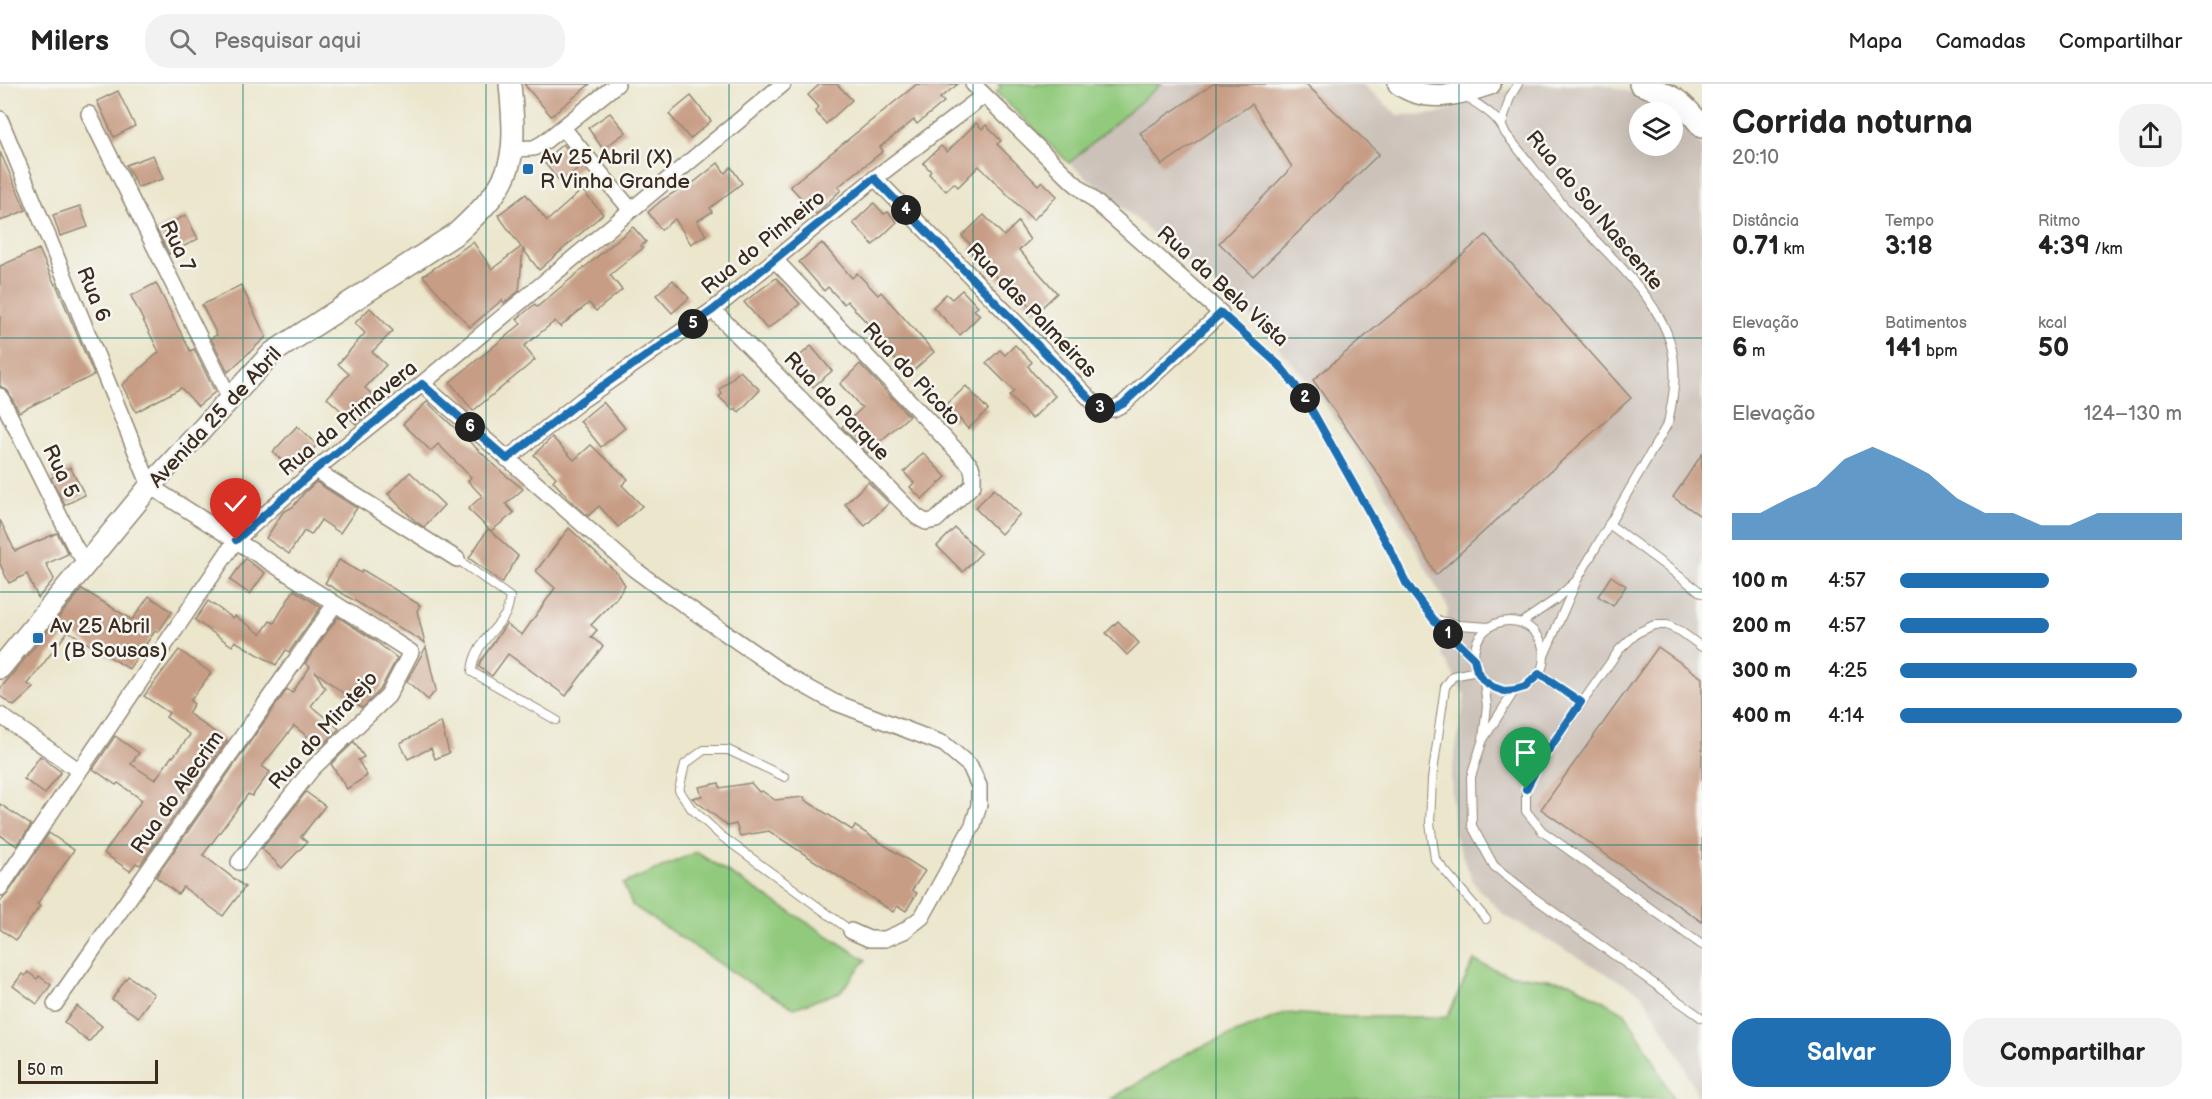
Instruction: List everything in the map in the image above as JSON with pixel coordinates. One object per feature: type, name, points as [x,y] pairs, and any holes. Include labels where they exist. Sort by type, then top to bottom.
[{"type":"street","name":"Avenida 25 de Abril","points":[[0,668],[150,486],[272,353],[457,232],[478,213],[506,177],[513,149],[510,84]]},
{"type":"street","points":[[513,149],[534,148],[563,128],[617,84]]},
{"type":"street","name":"Rua da Primavera","points":[[0,888],[236,540],[315,470],[783,84]]},
{"type":"street","points":[[1399,84],[1431,96],[1462,94],[1490,84]]},
{"type":"street","points":[[1640,84],[1670,94],[1683,103],[1702,127]]},
{"type":"street","name":"Rua do Pinheiro","points":[[507,459],[582,400],[713,310],[978,90]]},
{"type":"street","name":"Rua da Bela Vista","points":[[978,90],[1071,180],[1221,313]]},
{"type":"street","name":"Rua 7","points":[[89,114],[230,397]]},
{"type":"street","name":"Rua 6","points":[[0,119],[150,486]]},
{"type":"street","points":[[563,128],[631,210]]},
{"type":"street","name":"Rua das Palmeiras","points":[[874,178],[1099,408],[1113,409],[1123,404],[1221,313]]},
{"type":"street","name":"Rua do Picoto","points":[[775,260],[971,466],[973,485],[936,520]]},
{"type":"street","name":"Rua do Parque","points":[[713,310],[917,517],[926,522],[936,520]]},
{"type":"street","points":[[422,384],[634,569],[789,677],[834,702],[944,744],[970,766],[980,786],[979,805],[973,825],[922,916],[904,932],[885,939],[869,939],[850,931]]},
{"type":"street","name":"Rua 5","points":[[0,396],[75,547],[86,563]]},
{"type":"street","points":[[315,470],[457,560]]},
{"type":"street","points":[[150,486],[335,604]]},
{"type":"street","name":"Rua do Miratejo","points":[[239,862],[312,770],[388,696],[411,652],[335,604]]},
{"type":"street","name":"Rua do Alecrim","points":[[55,1004],[335,604]]},
{"type":"street","points":[[0,715],[78,770]]},
{"type":"lane","name":"Rua do Sol Nascente","points":[[1502,124],[1510,97],[1518,84]]},
{"type":"lane","name":"Rua do Sol Nascente","points":[[1462,94],[1483,107],[1502,124],[1505,133],[1568,211],[1647,296],[1665,328],[1674,361],[1674,394],[1668,423],[1577,580]]},
{"type":"lane","name":"Rua da Bela Vista","points":[[1221,313],[1280,366],[1305,398],[1391,551],[1406,583],[1434,620],[1474,658]]},
{"type":"lane","points":[[1609,524],[1702,593]]},
{"type":"lane","points":[[457,560],[510,597],[506,614],[483,640],[472,664],[472,672],[556,720]]},
{"type":"lane","points":[[1521,623],[1555,600],[1577,580]]},
{"type":"lane","points":[[1544,656],[1538,636],[1521,623],[1510,621],[1499,622],[1489,627],[1481,635],[1475,646],[1474,658],[1477,671],[1484,681],[1493,687],[1504,691],[1525,687],[1539,674],[1544,656],[1577,580]]},
{"type":"lane","points":[[1434,620],[1459,625],[1489,627]]},
{"type":"lane","points":[[1702,646],[1667,625],[1654,625],[1637,633],[1619,650],[1581,702],[1539,764],[1526,789],[1526,811],[1542,831],[1702,945]]},
{"type":"lane","points":[[1477,671],[1453,676],[1445,687],[1432,779],[1430,823],[1435,859],[1486,920]]},
{"type":"lane","points":[[1539,674],[1581,702]]},
{"type":"lane","points":[[1484,681],[1487,706],[1483,739],[1472,777],[1472,826],[1494,866],[1533,897],[1702,1018]]},
{"type":"lane","points":[[1483,739],[1515,690]]},
{"type":"lane","points":[[785,777],[728,750],[704,750],[685,764],[680,790],[691,808],[720,835],[850,931]]},
{"type":"shaded area","points":[[1161,84],[1362,84],[1398,115],[1436,114],[1525,84],[1602,84],[1662,102],[1629,102],[1629,156],[1683,156],[1683,119],[1702,147],[1702,1099],[1699,1099],[1679,1055],[1642,994],[1504,915],[1474,884],[1454,835],[1451,778],[1465,695],[1442,655],[1448,608],[1390,501],[1312,385],[1248,313],[1069,163]]},
{"type":"green space","points":[[998,84],[1161,84],[1069,163],[996,92],[1001,88]]},
{"type":"green space","points":[[696,852],[866,960],[840,992],[794,1008],[743,979],[632,905],[623,884]]},
{"type":"green space","points":[[1474,961],[1506,974],[1570,982],[1625,1013],[1652,1057],[1673,1099],[1111,1099],[1191,1051],[1285,1013],[1348,1017],[1447,1017]]},
{"type":"building","points":[[524,84],[590,84],[551,116]]},
{"type":"building","points":[[820,84],[837,84],[852,100],[826,124],[815,111],[819,107],[808,95]]},
{"type":"building","points":[[917,84],[958,84],[940,98],[944,102],[917,124],[914,120],[880,147],[883,151],[838,187],[841,190],[816,214],[790,186]]},
{"type":"building","points":[[1213,84],[1306,84],[1379,154],[1253,276],[1219,243],[1292,167],[1252,104],[1162,165],[1140,133]]},
{"type":"building","points":[[118,91],[135,126],[114,137],[97,101]]},
{"type":"building","points":[[691,96],[711,121],[690,139],[669,114]]},
{"type":"building","points":[[610,113],[626,132],[603,149],[588,128]]},
{"type":"building","points":[[976,123],[982,129],[986,125],[1001,141],[997,144],[1038,185],[1042,181],[1057,196],[1033,220],[979,166],[958,187],[954,183],[946,191],[929,174],[931,171],[923,163],[941,146],[947,152]]},
{"type":"building","points":[[563,144],[582,166],[561,183],[543,161]]},
{"type":"building","points":[[0,152],[26,210],[0,221]]},
{"type":"building","points":[[153,155],[163,179],[138,187],[126,165]]},
{"type":"building","points":[[718,163],[725,173],[731,167],[742,183],[710,208],[712,212],[697,221],[706,235],[691,244],[675,219],[661,230],[648,212],[662,200],[692,181],[693,183]]},
{"type":"building","points":[[582,190],[603,214],[539,270],[523,249],[519,291],[504,303],[502,300],[470,327],[423,276],[473,242],[492,269],[521,247],[498,215],[526,194],[547,221]]},
{"type":"building","points":[[874,203],[884,214],[888,212],[897,222],[873,245],[853,223]]},
{"type":"building","points":[[80,206],[88,227],[60,236],[53,215]]},
{"type":"building","points":[[186,215],[198,239],[169,254],[157,230]]},
{"type":"building","points":[[984,215],[1004,236],[1018,222],[1030,240],[1019,250],[1057,293],[1036,313],[1003,278],[1000,281],[969,249],[972,246],[962,236]]},
{"type":"building","points":[[633,227],[646,242],[641,246],[643,248],[610,275],[622,290],[596,311],[589,303],[560,327],[555,321],[524,346],[535,360],[473,411],[450,382],[521,324],[517,319],[535,304],[537,307]]},
{"type":"building","points":[[1486,235],[1631,398],[1436,575],[1389,490],[1313,380]]},
{"type":"building","points":[[822,243],[852,278],[857,273],[878,295],[881,292],[934,352],[914,370],[904,359],[899,363],[864,329],[869,325],[847,301],[844,304],[828,287],[824,291],[799,262]]},
{"type":"building","points":[[39,249],[94,375],[19,412],[8,391],[0,386],[0,266]]},
{"type":"building","points":[[776,278],[800,304],[767,329],[744,302]]},
{"type":"building","points":[[673,280],[689,298],[672,313],[656,295]]},
{"type":"building","points":[[156,283],[190,351],[194,349],[215,392],[198,406],[181,388],[136,412],[122,385],[159,352],[131,296]]},
{"type":"building","points":[[241,285],[266,337],[228,372],[211,338],[217,335],[202,305]]},
{"type":"building","points":[[962,290],[978,307],[974,310],[980,315],[960,335],[933,307],[946,294],[952,299]]},
{"type":"building","points":[[370,308],[393,331],[372,352],[386,365],[365,388],[381,402],[356,424],[327,398],[349,374],[338,364],[365,333],[355,323]]},
{"type":"building","points":[[1015,345],[1032,362],[1028,366],[1033,373],[1055,396],[1032,419],[1009,396],[1014,391],[986,363],[1000,350],[1005,355]]},
{"type":"building","points":[[811,346],[832,371],[813,387],[803,375],[806,372],[795,360]]},
{"type":"building","points":[[860,364],[909,416],[867,453],[842,427],[862,408],[840,384]]},
{"type":"building","points":[[740,371],[760,390],[739,412],[735,408],[733,410],[719,397],[722,394],[720,389]]},
{"type":"building","points":[[966,386],[988,410],[968,429],[958,417],[953,422],[942,409]]},
{"type":"building","points":[[427,402],[523,489],[506,504],[514,513],[491,531],[468,509],[482,496],[468,481],[471,477],[438,444],[431,451],[403,424]]},
{"type":"building","points":[[603,402],[625,428],[601,447],[580,421]]},
{"type":"building","points":[[297,426],[317,445],[293,471],[273,452]]},
{"type":"building","points":[[552,437],[574,460],[591,445],[628,479],[622,485],[642,506],[618,527],[599,506],[588,516],[553,481],[556,477],[534,455]]},
{"type":"building","points":[[923,453],[946,477],[922,499],[910,487],[914,483],[904,472]]},
{"type":"building","points":[[1702,454],[1702,517],[1673,497]]},
{"type":"building","points":[[70,467],[85,495],[65,505],[51,478]]},
{"type":"building","points":[[410,472],[444,505],[424,527],[388,494]]},
{"type":"building","points":[[316,482],[357,508],[340,533],[321,520],[311,535],[304,531],[289,554],[266,538],[283,512],[293,507]]},
{"type":"building","points":[[868,482],[889,503],[865,526],[845,504]]},
{"type":"building","points":[[994,489],[1020,514],[1001,534],[975,508]]},
{"type":"building","points":[[0,520],[15,551],[57,533],[68,554],[46,564],[54,579],[38,598],[27,574],[9,583],[0,564]]},
{"type":"building","points":[[569,528],[618,574],[625,585],[616,599],[591,625],[597,630],[591,637],[603,646],[566,696],[508,654],[492,676],[479,667],[480,662],[506,624],[522,635],[555,588],[536,571]]},
{"type":"building","points":[[955,528],[981,553],[963,572],[937,546]]},
{"type":"building","points":[[488,529],[518,556],[502,583],[469,558]]},
{"type":"building","points":[[245,559],[265,573],[250,594],[230,580]]},
{"type":"building","points":[[339,560],[361,573],[363,570],[420,605],[417,611],[425,643],[325,583]]},
{"type":"building","points":[[1611,576],[1626,586],[1613,606],[1598,596]]},
{"type":"building","points":[[82,589],[132,620],[149,596],[172,612],[158,632],[155,631],[129,669],[68,631],[28,684],[34,688],[14,706],[0,696],[0,689]]},
{"type":"building","points":[[294,590],[321,607],[289,652],[286,650],[276,665],[235,641],[232,646],[195,620],[208,601],[261,634],[270,621],[274,623]]},
{"type":"building","points":[[338,617],[397,658],[380,690],[362,708],[315,671],[325,688],[311,706],[339,729],[321,747],[294,726],[262,766],[270,772],[252,796],[248,794],[203,855],[245,887],[223,916],[183,887],[178,894],[156,877],[287,689],[292,693],[310,667],[305,663]]},
{"type":"building","points":[[1118,621],[1139,643],[1127,655],[1106,633]]},
{"type":"building","points":[[426,647],[436,690],[428,700],[407,681]]},
{"type":"building","points":[[1658,647],[1702,678],[1702,922],[1541,809]]},
{"type":"building","points":[[179,650],[211,673],[190,701],[194,704],[188,713],[227,741],[140,865],[136,863],[130,871],[104,853],[142,800],[93,769],[115,736],[139,753],[131,764],[155,780],[190,735],[166,717],[169,713],[144,696]]},
{"type":"building","points":[[441,722],[449,753],[435,759],[431,748],[408,759],[400,743]]},
{"type":"building","points":[[354,742],[364,757],[358,760],[367,776],[347,789],[331,764]]},
{"type":"building","points":[[40,756],[61,772],[45,794],[24,779]]},
{"type":"building","points":[[719,783],[720,788],[751,783],[759,792],[762,791],[775,800],[804,797],[805,800],[852,830],[855,826],[925,871],[912,890],[917,893],[906,911],[898,906],[893,912],[769,831],[740,836],[736,824],[728,826],[692,798],[702,796],[699,787]]},
{"type":"building","points":[[306,792],[325,806],[301,837],[307,842],[282,868],[262,849]]},
{"type":"building","points":[[0,804],[31,825],[17,846],[0,835]]},
{"type":"building","points":[[49,833],[74,850],[37,904],[40,906],[16,940],[0,929],[0,902]]},
{"type":"building","points":[[28,972],[37,979],[39,976],[51,985],[37,1004],[13,986],[22,974],[25,976]]},
{"type":"building","points":[[128,976],[154,994],[138,1017],[112,999]]},
{"type":"building","points":[[77,1006],[102,1026],[89,1042],[64,1022]]},
{"type":"place","name":"Av 25 Abril (X) R Vinha Grande","points":[[528,169]]},
{"type":"place","name":"Av 25 Abril 1 (B Sousas)","points":[[38,638]]},
{"type":"route","points":[[236,540],[315,470],[422,384],[507,459],[582,400],[713,310],[874,178],[1099,408],[1113,409],[1123,404],[1221,313],[1280,366],[1305,398],[1418,602],[1460,647],[1474,658],[1477,671],[1484,681],[1504,691],[1515,690],[1525,687],[1539,674],[1581,702],[1539,764],[1526,789]]}]
